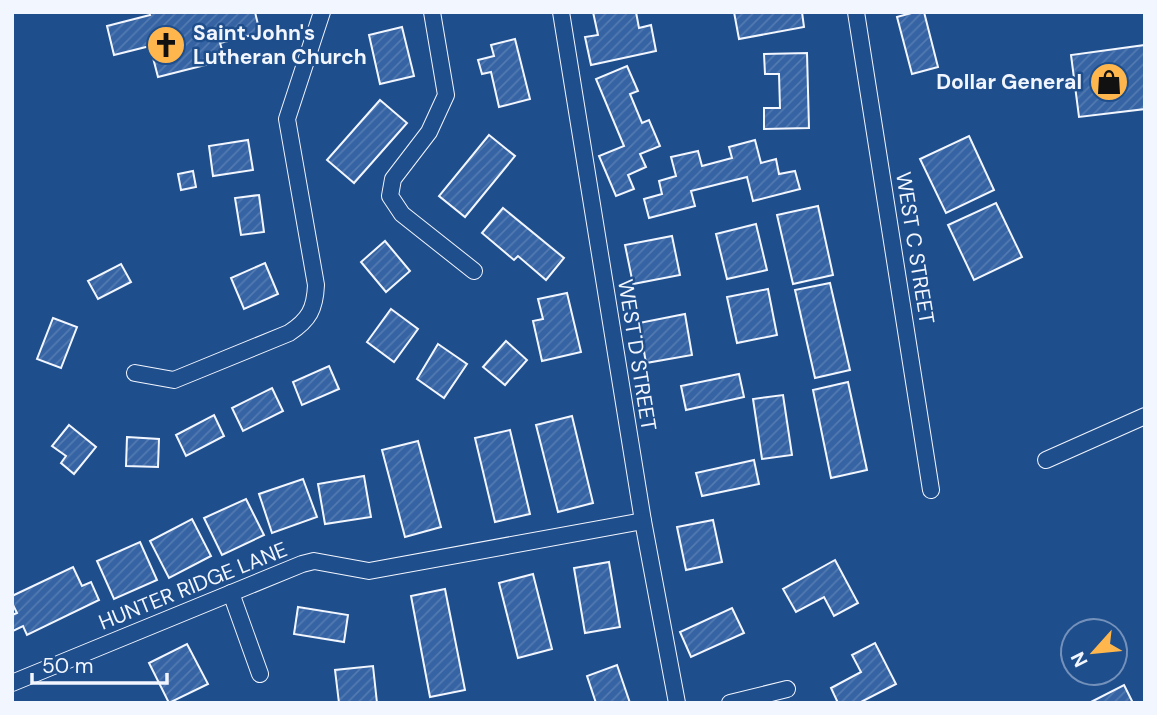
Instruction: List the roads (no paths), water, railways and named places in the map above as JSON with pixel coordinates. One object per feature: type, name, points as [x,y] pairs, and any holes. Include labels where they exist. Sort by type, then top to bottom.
[{"type":"street","points":[[135,373],[174,380],[289,333],[303,324],[309,315],[315,300],[316,285],[287,119],[322,12]]},
{"type":"street","points":[[432,12],[446,95],[429,132],[393,179],[390,196],[402,215],[474,271]]},
{"type":"street","name":"WEST D STREET","points":[[561,12],[643,521],[677,703]]},
{"type":"street","name":"WEST C STREET","points":[[856,12],[931,490]]},
{"type":"street","points":[[1046,460],[1145,416]]},
{"type":"street","name":"HUNTER RIDGE LANE","points":[[12,682],[314,561],[369,570],[643,521]]},
{"type":"street","points":[[231,593],[260,674]]},
{"type":"street","points":[[730,703],[787,689]]},
{"type":"place","name":"Saint John's Lutheran Church","points":[[166,45]]},
{"type":"place","name":"Dollar General","points":[[1109,82]]}]
